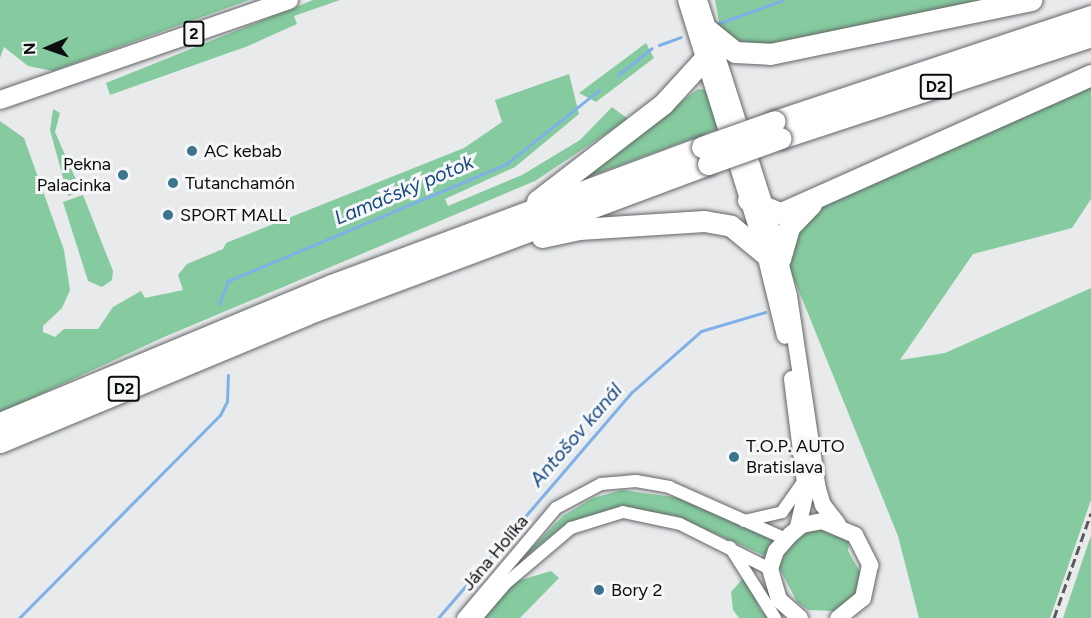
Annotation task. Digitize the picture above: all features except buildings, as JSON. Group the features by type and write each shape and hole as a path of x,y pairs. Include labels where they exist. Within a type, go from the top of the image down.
{"highway":[{"path":"701,27 735,52 770,54 1031,0"},
{"name":"D2","path":"0,423 271,309 516,215 778,130 1091,16"},
{"name":"D2","path":"778,130 1091,36"},
{"path":"516,215 663,104 705,58"},
{"path":"748,200 768,212 781,213 816,200 1091,75"},
{"name":"D2","path":"0,442 297,318 503,240 705,155"},
{"path":"503,240 531,240 579,229 704,221 731,226 772,256 789,227 816,200"}],"main road":[{"name":"2","path":"0,100 289,0"},
{"path":"686,0 701,27 768,212 772,256 786,341 804,481 805,512 770,569 779,600 800,618"},
{"path":"699,0 705,58 748,200 772,256 808,403 818,489 823,505 838,524 859,539 869,560 868,587 854,614 838,618"},
{"path":"792,533 822,521 838,524"}],"street":[{"name":"Jána Holíka","path":"463,618 556,508 601,484 636,481 669,487 744,521 792,533"},
{"path":"744,521 782,512 804,481"},
{"name":"Jána Holíka","path":"476,618 549,544 598,517 647,514 730,546 770,569"},
{"path":"730,546 775,618"}],"green space":[{"path":"0,0 249,0 53,71 28,66 4,47 0,58"},
{"path":"313,0 340,0 294,16 297,24 248,46 110,95 106,83"},
{"path":"715,0 1006,0 771,48 742,47 721,32"},
{"path":"646,43 654,58 596,102 579,93"},
{"path":"569,74 579,114 515,167 445,199 448,206 522,175 580,140 612,107 628,119 535,181 164,337 0,413 0,121 24,138 64,250 70,290 62,308 43,326 43,332 55,337 64,329 98,329 113,307 141,291 145,298 183,290 178,275 187,264 223,249 226,243 464,148 502,122 495,100"},
{"path":"1091,80 1091,199 1072,228 973,254 900,360 945,353 1091,288 1091,500 1050,618 919,618 898,536 788,264 792,237 818,206"},
{"path":"698,89 707,90 721,128 575,182"},
{"path":"53,109 60,113 55,132 81,191 68,196 50,130"},
{"path":"83,195 113,271 112,280 102,287 88,281 63,202"},
{"path":"622,490 680,498 773,540 765,556 676,516 623,507 566,524 516,564 563,516 593,498"},
{"path":"805,530 835,532 849,541 848,551 863,577 857,594 835,611 808,610 797,602 779,567 784,554"},
{"path":"1091,536 1091,618 1063,618 1088,544"},
{"path":"551,571 559,578 520,618 481,618 514,582"},
{"path":"745,576 760,609 768,618 739,618 733,610 731,592"}],"waterway":[{"name":"Lamačský potok","path":"717,24 783,0"},
{"name":"Lamačský potok","path":"659,45 681,37"},
{"name":"Lamačský potok","path":"618,75 652,48"},
{"name":"Lamačský potok","path":"219,304 228,281 506,164 599,90"},
{"name":"Antošov kanál","path":"438,618 632,392 701,331 765,312"},
{"name":"Lamačský potok","path":"19,618 220,415 227,401 228,375"}],"railway":[{"path":"1054,618 1091,513"}],"place":[{"name":"AC kebab","path":"192,151"},
{"name":"Pekna Palacinka","path":"123,175"},
{"name":"Tutanchamón","path":"173,183"},
{"name":"SPORT MALL","path":"168,215"},
{"name":"T.O.P. AUTO Bratislava","path":"734,457"},
{"name":"Bory 2","path":"599,590"}]}
